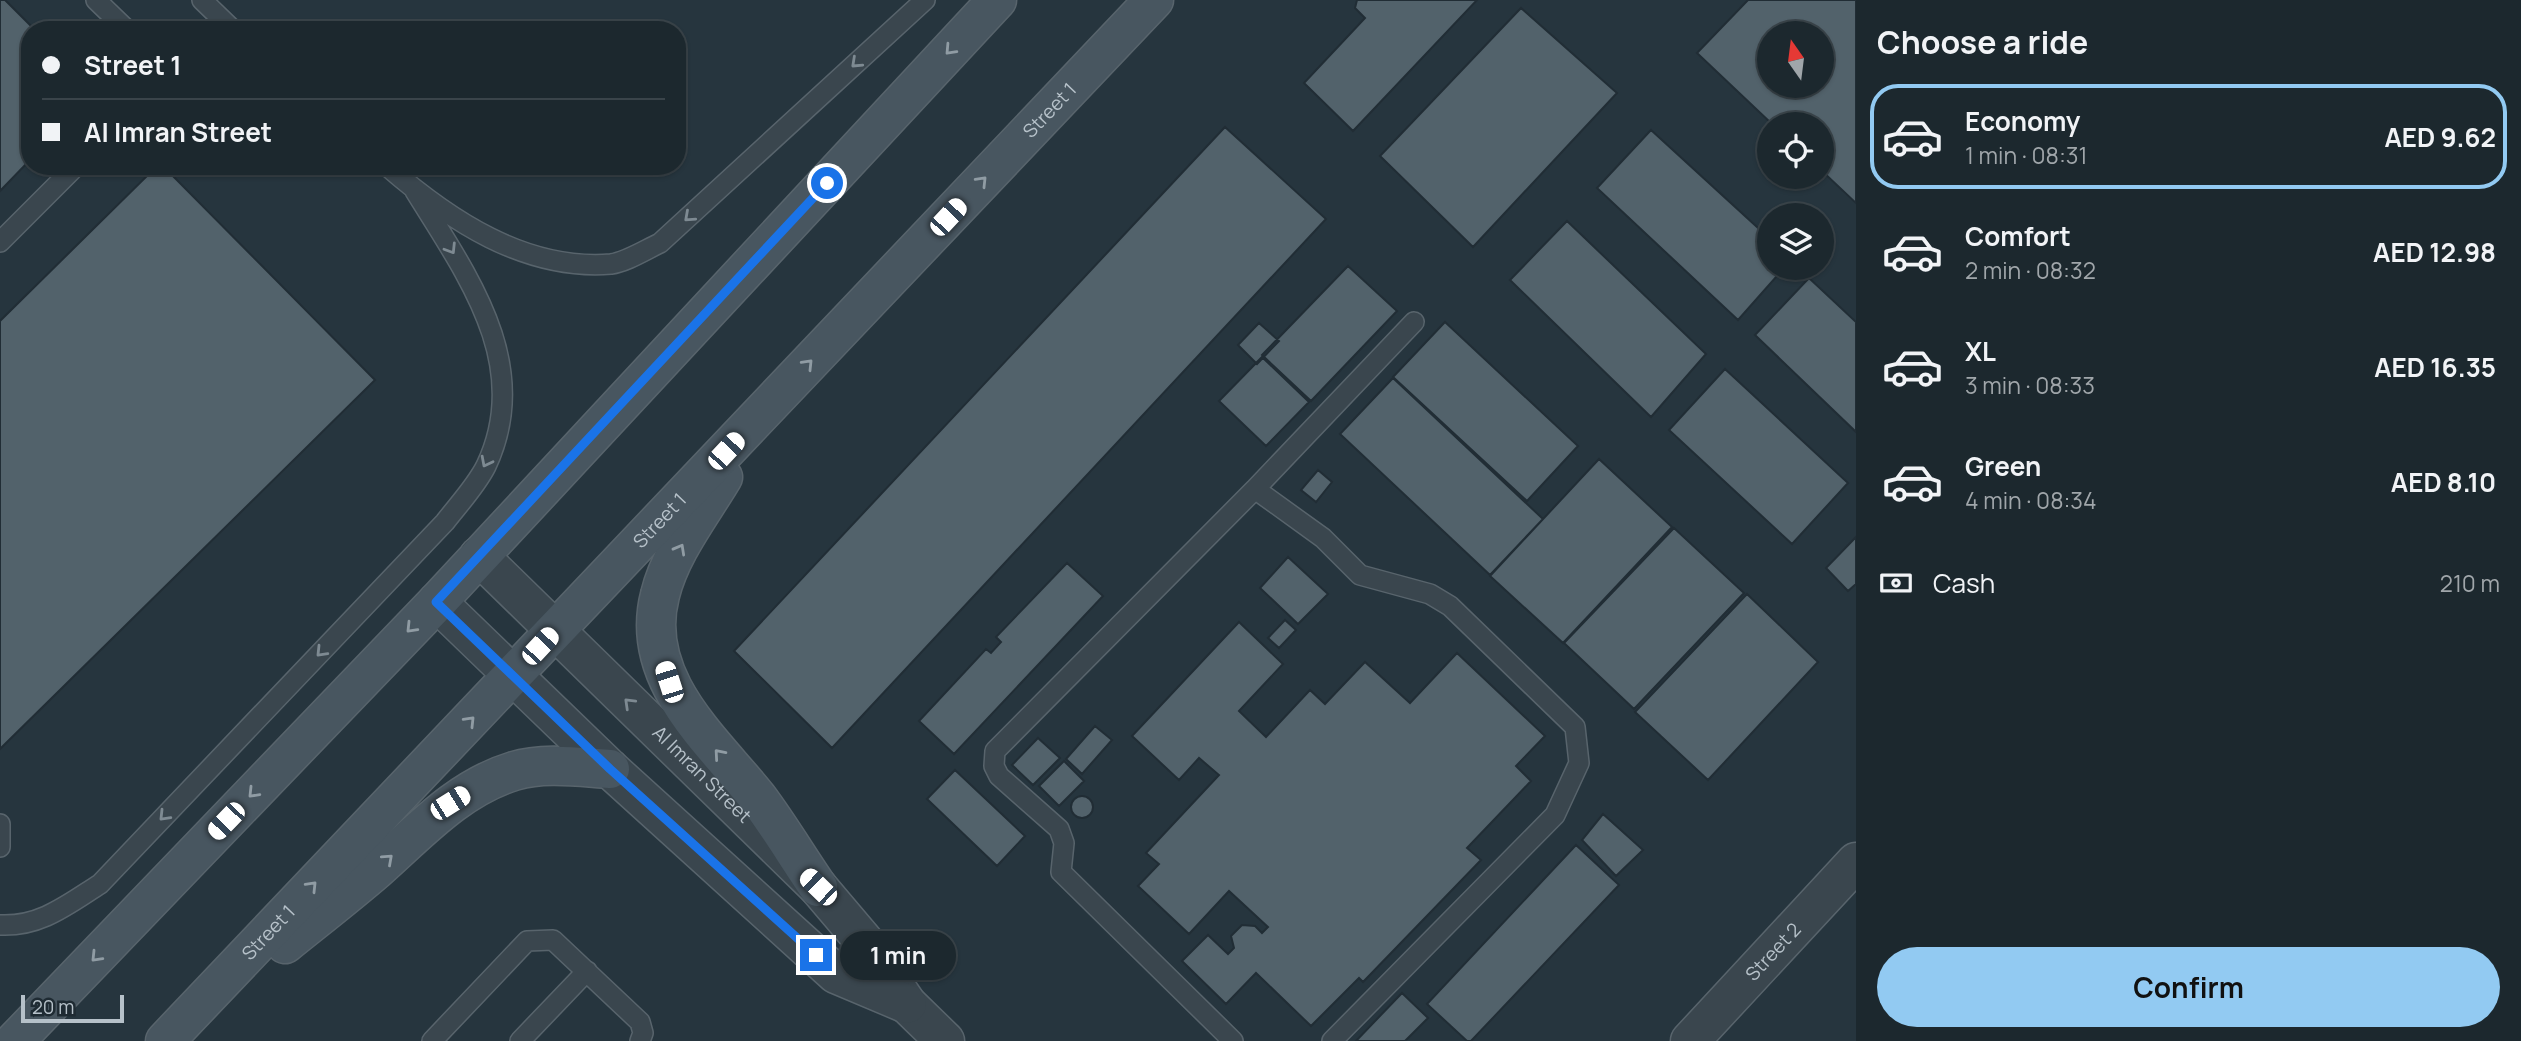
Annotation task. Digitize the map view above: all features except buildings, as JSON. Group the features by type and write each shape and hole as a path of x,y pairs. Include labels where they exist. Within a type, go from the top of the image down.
{"street":[{"path":"10,1036 436,602 997,0"},
{"name":"Street 1","path":"173,1032 1154,0"},
{"path":"761,414 677,554 660,595 656,641 669,682 698,731 758,799 818,887"},
{"name":"Al Imran Street","path":"479,556 818,887 868,946 907,1004 945,1041"},
{"name":"Al Imran Street","path":"436,602 610,769 836,974 907,1004"},
{"path":"173,1032 375,871 450,803 478,786 514,771 544,766 610,769"},
{"name":"Street 2","path":"1690,1041 1856,862"}],"lane":[{"path":"96,0 118,21"},
{"path":"202,0 224,21"},
{"path":"397,175 415,191 507,248 558,262 613,264 660,243 925,0"},
{"path":"0,243 67,175"},
{"path":"0,925 46,919 100,884 445,522 484,470 498,436 503,368 469,279 415,191"},
{"path":"1233,1041 1061,872 1064,843 1059,829 999,775 994,766 995,751 1255,489 1414,322"},
{"path":"1255,489 1324,538 1360,575 1430,594 1450,606 1575,727 1579,743 1579,763 1570,789 1555,815 1332,1041"},
{"path":"0,824 0,847"},
{"path":"432,1041 527,941 553,940 640,1022 643,1033 640,1041"},
{"path":"520,1041 587,971"}],"route":[{"path":"816,955 610,769 436,602 827,183"}]}
